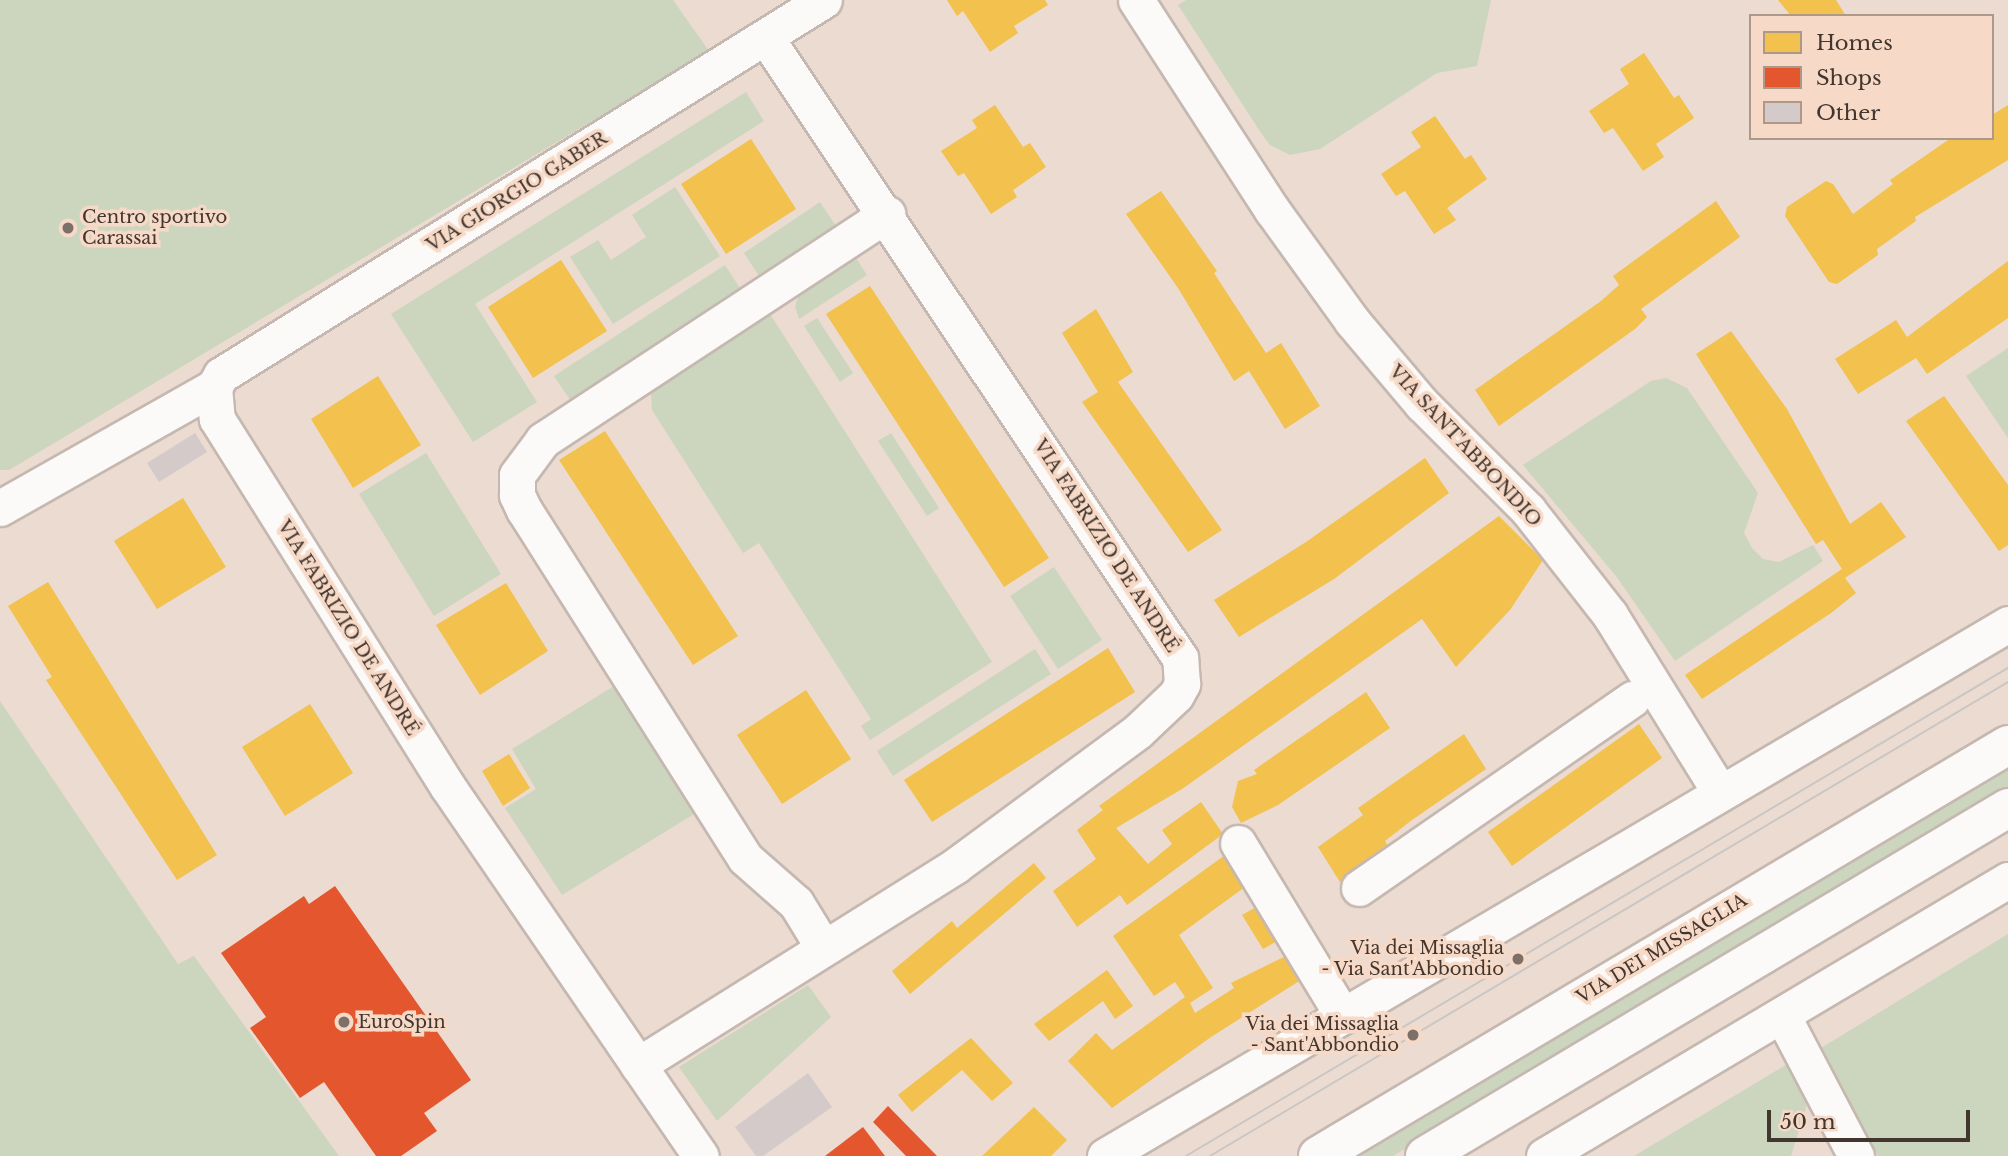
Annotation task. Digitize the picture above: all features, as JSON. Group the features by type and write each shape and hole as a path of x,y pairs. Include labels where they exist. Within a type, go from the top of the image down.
{"main road":[{"name":"VIA DEI MISSAGLIA","path":"1318,1156 2008,745"},
{"path":"1424,1156 2008,808"}],"street":[{"name":"VIA GIORGIO GABER","path":"214,387 221,374 824,0"},
{"name":"VIA SANT'ABBONDIO","path":"1136,0 1272,210 1353,321 1422,404 1528,510 1611,614 1719,791"},
{"name":"VIA FABRIZIO DE ANDRÉ","path":"638,1065 955,866 1096,763 1177,695 1183,672 1180,658 887,214 766,37"},
{"path":"823,947 796,903 745,858 524,510 517,495 517,475 543,440 887,214"},
{"name":"VIA FABRIZIO DE ANDRÉ","path":"214,387 217,419 448,788 701,1156"},
{"path":"0,508 214,387"},
{"path":"1105,1156 1719,791 2008,624"},
{"path":"1359,888 1632,699"},
{"path":"1238,844 1342,1015"},
{"path":"1544,1156 2008,880"},
{"path":"1782,1015 1856,1156"}],"green space":[{"path":"0,0 673,0 709,51 9,470 0,470"},
{"path":"1186,0 1491,0 1477,66 1437,73 1320,149 1290,155 1270,145 1261,133 1178,5"},
{"path":"746,92 764,121 475,304 537,402 473,442 391,314"},
{"path":"675,187 720,256 613,324 570,257 598,240 611,260 646,237 632,215"},
{"path":"820,202 843,237 767,288 744,253"},
{"path":"854,255 867,275 799,319 795,306 799,295"},
{"path":"725,265 747,299 577,410 554,376"},
{"path":"770,314 992,662 870,740 861,726 871,719 759,543 743,553 652,410 651,390"},
{"path":"817,318 853,373 840,382 804,326"},
{"path":"2008,348 2008,438 1966,376"},
{"path":"1666,378 1687,388 1758,493 1744,533 1752,548 1763,559 1779,562 1813,545 1823,561 1675,661 1616,576 1523,465 1651,381"},
{"path":"891,433 939,508 927,516 878,441"},
{"path":"426,453 501,574 434,616 359,494"},
{"path":"1054,567 1102,640 1058,669 1010,596"},
{"path":"1035,649 1051,674 893,776 877,751"},
{"path":"619,683 699,811 562,895 505,808 536,789 512,749"},
{"path":"0,701 178,964 194,956 339,1156 0,1156"},
{"path":"2008,770 2008,791 1393,1156 1358,1156"},
{"path":"2008,934 2008,1156 1878,1156 1821,1048"},
{"path":"808,985 831,1017 717,1121 679,1067"},
{"path":"1789,1063 1809,1098 1791,1156 1634,1156"}],"building: Homes":[{"path":"947,0 1045,0 1048,5 1014,26 1018,33 990,52 963,11 957,16"},
{"path":"1778,0 1836,0 1845,14 1789,14"},
{"path":"1644,53 1674,98 1679,95 1694,118 1656,144 1664,157 1643,171 1613,128 1604,133 1589,111 1629,84 1620,69"},
{"path":"995,105 1023,147 1030,143 1046,167 1013,190 1017,197 991,214 964,173 958,176 941,151 977,128 972,120"},
{"path":"2008,105 2008,160 1915,217 1916,221 1877,249 1878,255 1837,284 1829,282 1785,216 1787,207 1826,181 1833,184 1853,214 1893,184 1890,180 1948,140 1994,140 1994,114"},
{"path":"1435,116 1465,159 1471,155 1487,179 1447,208 1456,220 1434,234 1405,191 1396,196 1381,174 1421,147 1411,132"},
{"path":"751,139 796,209 726,254 681,184"},
{"path":"1161,191 1217,271 1214,273 1266,353 1281,343 1320,406 1285,429 1249,371 1234,381 1178,288 1126,214"},
{"path":"1716,201 1740,237 1641,309 1647,317 1635,329 1499,426 1475,390 1601,301 1619,285 1613,276"},
{"path":"561,260 607,331 533,378 488,307"},
{"path":"2008,261 2008,318 1927,374 1916,358 1858,394 1835,359 1896,320 1907,337"},
{"path":"870,286 1049,558 1004,587 826,314"},
{"path":"1096,309 1133,372 1118,382 1222,530 1188,552 1082,402 1098,392 1062,333"},
{"path":"1731,331 1787,409 1850,524 1881,502 1906,537 1845,578 1856,593 1831,613 1702,699 1685,675 1842,569 1823,540 1816,544 1696,354"},
{"path":"378,376 421,445 353,488 311,419"},
{"path":"1944,396 2008,485 2008,545 1999,551 1906,421"},
{"path":"605,431 738,636 693,665 559,460"},
{"path":"1425,458 1449,493 1334,579 1239,637 1214,600 1306,542"},
{"path":"183,498 226,567 157,609 114,541"},
{"path":"1499,516 1543,560 1510,610 1456,667 1422,619 1182,789 1116,828 1148,864 1172,844 1162,830 1201,802 1223,834 1127,905 1120,895 1077,927 1053,891 1096,859 1077,830 1103,810 1099,806"},
{"path":"48,582 217,855 177,880 46,680 52,677 8,606"},
{"path":"506,583 548,651 480,695 436,625"},
{"path":"1108,648 1135,692 932,822 904,780"},
{"path":"806,690 851,759 782,804 737,735"},
{"path":"1366,692 1390,728 1278,805 1241,823 1232,807 1238,781 1257,774 1254,770"},
{"path":"310,704 353,773 285,816 242,747"},
{"path":"1639,724 1662,758 1512,866 1488,832"},
{"path":"1464,734 1486,769 1412,820 1385,841 1389,848 1340,882 1318,847 1363,815 1358,808"},
{"path":"509,754 530,788 503,806 482,771"},
{"path":"1232,850 1249,884 1179,935 1213,988 1190,1003 1195,1013 1234,988 1231,983 1290,954 1304,978 1211,1037 1112,1108 1068,1061 1096,1033 1112,1050 1185,997 1175,982 1154,996 1113,936"},
{"path":"1034,863 1046,878 910,994 892,971 952,921 957,928"},
{"path":"1260,905 1281,939 1263,949 1242,915"},
{"path":"1107,970 1133,1006 1115,1019 1103,1001 1049,1041 1034,1024"},
{"path":"971,1038 1013,1083 992,1101 962,1070 912,1112 898,1095"},
{"path":"1034,1107 1067,1140 1051,1156 982,1156"}],"building: Shops":[{"name":"EuroSpin","path":"335,886 471,1080 424,1113 437,1131 401,1156 376,1156 324,1082 300,1098 250,1028 266,1017 221,953 304,896 309,904"},
{"path":"888,1106 937,1156 906,1156 873,1122"},
{"path":"863,1127 885,1156 825,1156"}],"building: Other":[{"path":"195,433 207,452 159,482 147,463"},
{"path":"808,1073 832,1107 763,1156 756,1156 735,1127"}],"tram line":[{"path":"1186,1156 2008,668"},
{"path":"1210,1156 2008,682"}],"place":[{"name":"Centro sportivo Carassai","path":"68,228"},
{"name":"Via dei Missaglia - Via Sant'Abbondio","path":"1518,959"},
{"name":"EuroSpin","path":"344,1022"},
{"name":"Via dei Missaglia - Sant'Abbondio","path":"1413,1035"}]}
